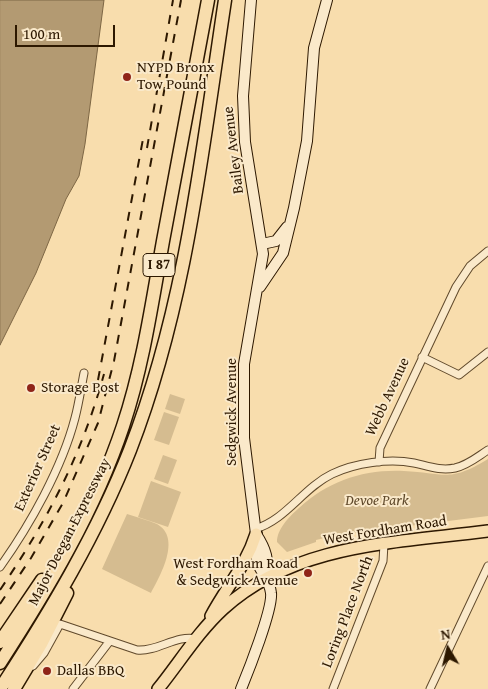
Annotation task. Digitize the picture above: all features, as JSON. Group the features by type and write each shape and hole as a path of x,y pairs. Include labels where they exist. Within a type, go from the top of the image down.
{"highway":[{"name":"Major Deegan Expressway","path":"0,663 82,522 115,449 142,356 208,0"},
{"name":"Major Deegan Expressway","path":"0,689 53,602 100,517 138,427 167,333 188,238 225,0"},
{"path":"18,685 70,588 100,517"},
{"path":"0,642 82,522"}],"main road":[{"name":"Bailey Avenue","path":"251,0 243,96 245,142 262,244 263,263"},
{"name":"Sedgwick Avenue","path":"258,290 285,247 307,141 314,48 328,0"},
{"path":"262,244 276,241 288,226"},
{"path":"263,263 285,247"},
{"name":"Sedgwick Avenue","path":"241,689 270,601 267,578 269,562 264,546 256,531 244,438 244,364 263,263"},
{"path":"199,637 224,591 246,561 256,531"},
{"name":"West Fordham Road","path":"158,689 199,637 225,608 267,578 331,552 488,531"}],"street":[{"name":"Webb Avenue","path":"379,462 380,448 459,281 470,266 488,250"},
{"path":"422,358 459,375 488,352"},
{"name":"Exterior Street","path":"0,567 26,527 56,468 75,420 84,372"},
{"path":"256,531 272,523 306,492 332,474 379,462 402,461 444,469 465,465 488,450"},
{"name":"Loring Place North","path":"333,689 383,561 384,544"},
{"path":"430,689 488,566"},
{"path":"18,685 42,656 60,624 109,642 142,650 181,638 199,637"},
{"path":"73,689 109,642"}],"green space":[{"path":"170,394 185,399 180,414 165,409"},
{"path":"164,412 179,417 169,445 154,440"},
{"path":"163,455 177,460 168,484 154,479"},
{"name":"Devoe Park","path":"488,459 488,516 337,535 316,540 316,542 287,552 277,542 279,532 288,519 310,499 334,484 375,472 404,471 455,474"},
{"path":"151,481 181,492 168,527 138,517"},
{"path":"127,514 157,524 164,530 168,538 167,557 151,593 102,569"}],"shaded area":[{"path":"0,0 104,0 79,176 66,199 36,273 0,345"}],"railway":[{"path":"147,148 173,0"},
{"path":"0,604 31,558 63,503 98,423 114,361 181,0"},
{"path":"98,380 143,139"},
{"path":"0,590 48,512 74,460 104,374"}],"place":[{"name":"NYPD Bronx Tow Pound","path":"127,77"},
{"name":"Storage Post","path":"31,388"},
{"name":"West Fordham Road & Sedgwick Avenue","path":"308,573"},
{"name":"Dallas BBQ","path":"47,671"}]}
